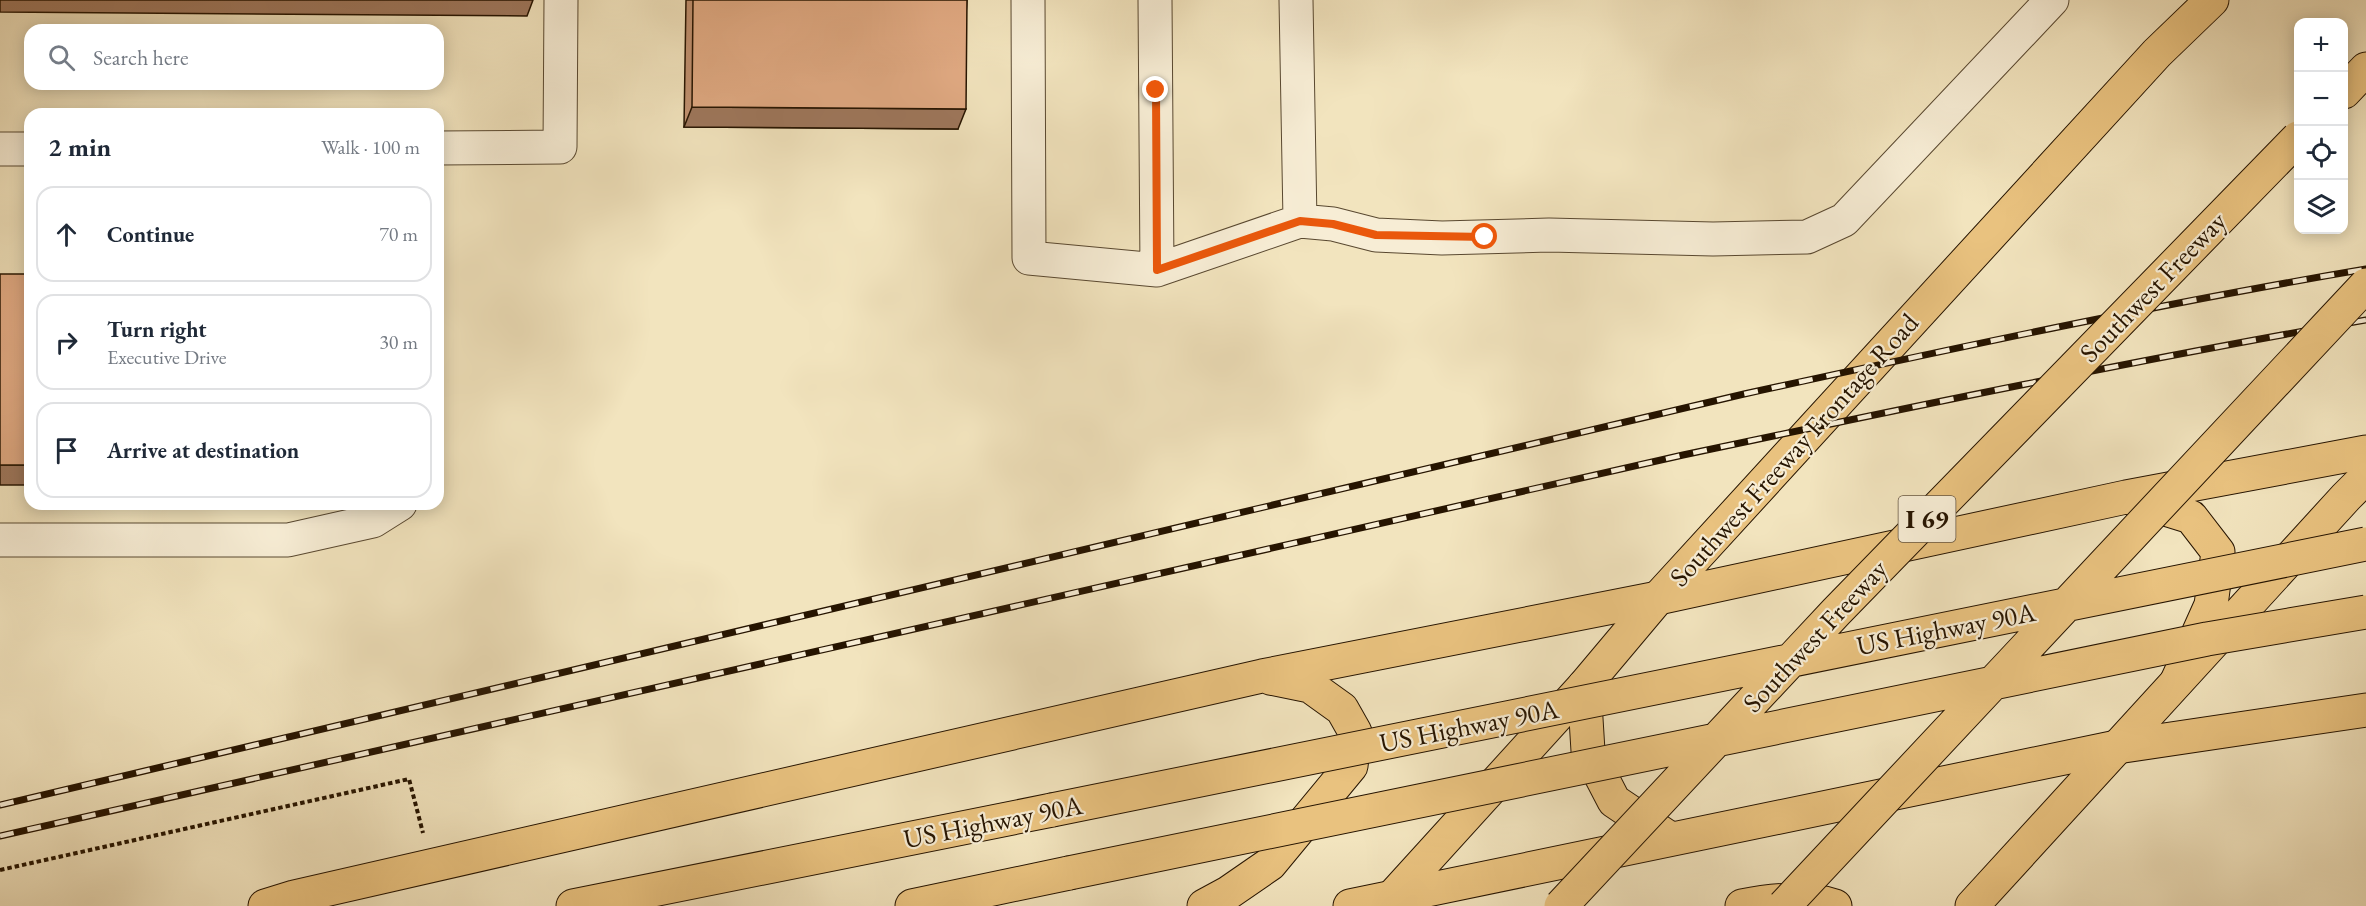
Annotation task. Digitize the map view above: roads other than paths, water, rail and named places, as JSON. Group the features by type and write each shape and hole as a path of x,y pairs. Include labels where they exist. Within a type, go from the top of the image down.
{"main road":[{"name":"Southwest Freeway Frontage Road","path":"1388,902 1584,686 1658,598 2157,53 2212,0"},
{"path":"2348,87 2366,69"},
{"name":"Southwest Freeway","path":"1562,906 1836,612 2294,142"},
{"path":"1784,906 2366,285"},
{"path":"265,906 294,897 1262,676 1658,598 2126,497 2366,452"},
{"path":"1972,906 2366,477"},
{"path":"2126,497 2191,517 2218,552 2211,605 2177,681"},
{"name":"US Highway 90A","path":"573,906 2366,544"},
{"path":"912,906 2207,639 2366,612"},
{"path":"1204,906 1228,893 1270,864 1352,766 1355,732 1342,709 1310,686 1262,676"},
{"path":"1584,686 1588,751 1614,801 1671,840"},
{"path":"1350,906 1388,902 2116,747 2366,710"},
{"path":"1743,906 1818,900 1835,906"}],"street":[{"path":"444,148 560,147 561,0"},
{"path":"1028,0 1029,258 1157,270 1300,221 1333,224 1376,235 1442,238 1549,235 1713,239 1807,237 1844,220 2052,0"},
{"path":"1155,0 1157,270"},
{"path":"1296,0 1300,221"},
{"path":"0,149 24,149"},
{"path":"0,540 288,540 373,521 390,510"}],"railway":[{"path":"0,805 1744,394 2132,312 2366,269"},
{"path":"0,836 1683,455 2024,384 2366,320"}]}
